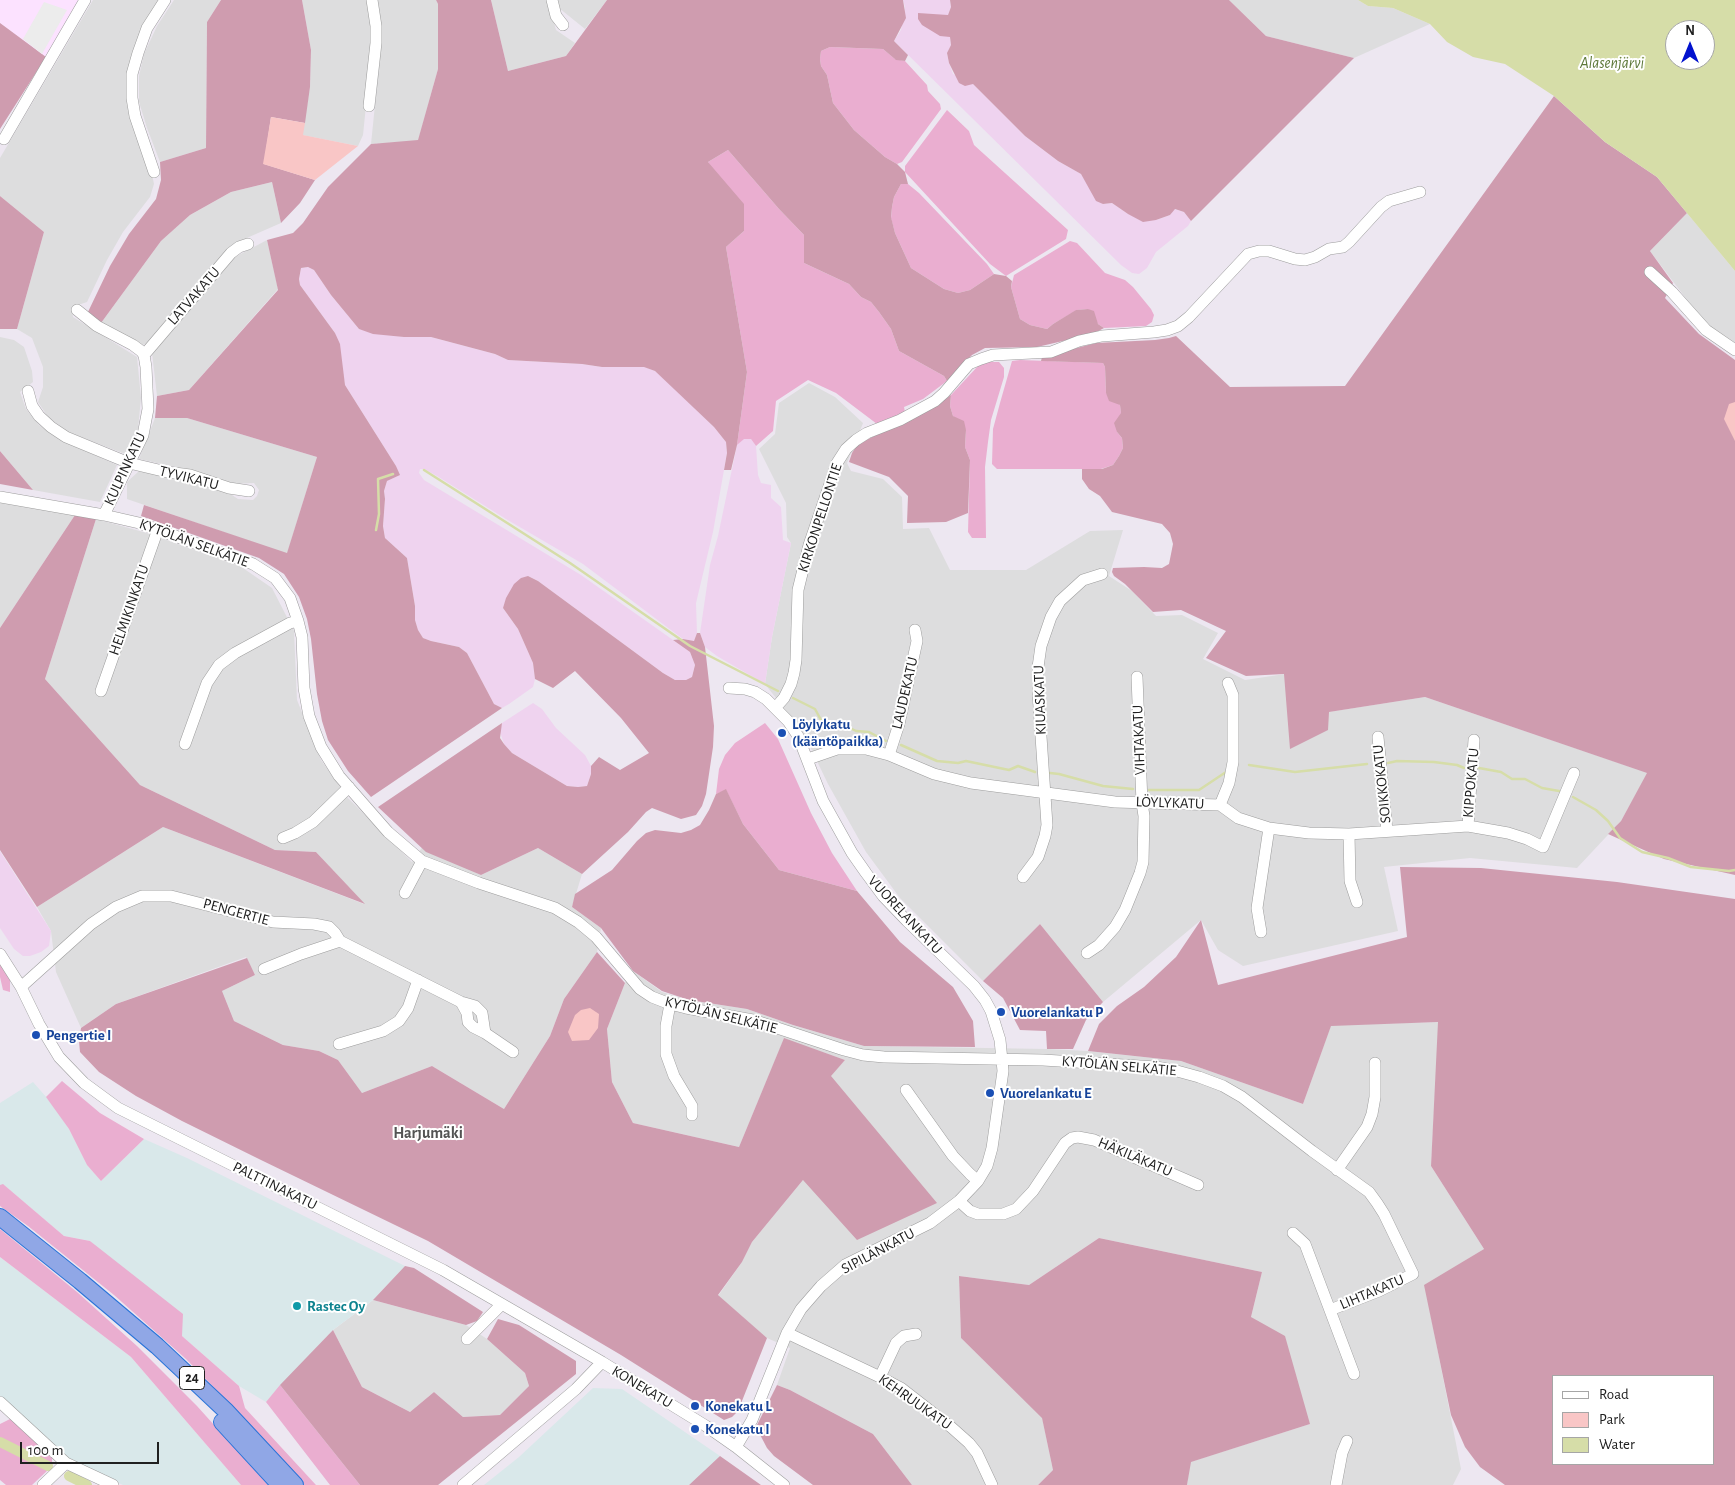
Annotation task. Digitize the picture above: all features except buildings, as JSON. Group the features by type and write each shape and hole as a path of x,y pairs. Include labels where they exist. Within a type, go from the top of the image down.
{"highway":[{"name":"24","path":"0,1217 123,1316 226,1410 295,1485"},
{"name":"24","path":"80,1281 194,1392 280,1485"}],"street":[{"path":"4,139 85,0"},
{"path":"154,172 135,116 132,98 132,74 147,28 165,0"},
{"path":"369,106 376,44 376,26 372,0"},
{"path":"552,0 556,16 563,25"},
{"name":"KIRKONPELLONTIE","path":"776,708 784,698 794,673 798,590 809,545 837,463 846,449 856,440 867,433 900,420 935,401 969,364 981,359 993,355 1051,352 1079,341 1160,331 1178,326 1189,317 1248,254 1259,250 1269,251 1305,260 1329,250 1343,247 1350,242 1380,207 1389,201 1420,192"},
{"name":"LATVAKATU","path":"144,355 231,253 238,247 248,244"},
{"path":"1650,272 1672,292 1706,330 1735,350"},
{"path":"76,310 97,326 133,345 144,355"},
{"name":"KULPINKATU","path":"104,515 143,435 148,409 144,355"},
{"name":"TYVIKATU","path":"28,391 32,406 39,416 66,437 129,463 190,475 229,488 249,491"},
{"name":"KYTÖLÄN SELKÄTIE","path":"0,497 140,522 253,564 275,578 290,598 298,621 302,638 304,688 310,716 321,747 339,776 388,832 422,861 479,883 555,908 578,922 596,937 640,989 652,997 670,1004 753,1020 863,1055 884,1057 1002,1058 1149,1066 1199,1077 1223,1086 1242,1097 1337,1170 1369,1192 1377,1203 1413,1274"},
{"name":"HELMIKINKATU","path":"101,691 158,529"},
{"name":"KIUASKATU","path":"1023,878 1038,857 1047,825 1038,667 1041,646 1051,617 1060,601 1083,580 1102,574"},
{"path":"185,744 207,683 220,665 235,653 290,623 298,621"},
{"name":"LAUDEKATU","path":"889,754 899,724 917,641 915,630"},
{"name":"VIHTAKATU","path":"1087,953 1099,944 1115,927 1125,910 1140,873 1144,850 1144,816 1137,677"},
{"path":"1220,805 1229,783 1233,762 1233,695 1228,683"},
{"name":"VUORELANKATU","path":"730,688 755,692 776,708 788,721 798,736 823,801 852,853 883,896 974,986 991,1011 996,1025 1002,1058"},
{"name":"SOIKKOKATU","path":"1378,737 1387,831"},
{"name":"KIPPOKATU","path":"1468,826 1474,740"},
{"name":"LÖYLYKATU","path":"808,760 828,751 851,748 866,749 889,754 916,767 951,779 1044,794 1142,803 1220,805 1238,818 1269,828 1309,833 1349,834 1468,826 1508,833 1543,847 1574,773"},
{"path":"283,838 313,822 348,787"},
{"path":"1261,932 1257,908 1269,828"},
{"path":"1349,834 1350,881 1357,902"},
{"path":"405,893 422,861"},
{"name":"PENGERTIE","path":"21,987 91,924 116,907 142,896 171,896 273,922 314,924 329,927 340,941 461,1002 467,1013 468,1022 473,1027 513,1052"},
{"path":"264,969 340,941"},
{"name":"PALTTINAKATU","path":"0,954 21,987 39,1024 59,1056 84,1083 118,1108 427,1262 602,1362"},
{"path":"339,1044 383,1031 399,1021 408,1008 418,980"},
{"path":"670,1004 666,1026 666,1054 674,1076 692,1106 692,1115"},
{"name":"SIPILÄNKATU","path":"736,1446 752,1420 787,1334 801,1309 822,1286 845,1266 930,1222 959,1201 978,1180 987,1166 992,1148 1000,1095 1002,1058"},
{"path":"1337,1170 1367,1127 1372,1114 1375,1097 1376,1063"},
{"path":"906,1090 953,1156 978,1180"},
{"name":"HÄKILÄKATU","path":"959,1201 970,1211 978,1214 1002,1214 1016,1209 1034,1191 1065,1143 1078,1136 1094,1140 1198,1185"},
{"name":"LIHTAKATU","path":"1293,1233 1305,1244 1354,1374"},
{"name":"LIHTAKATU","path":"1330,1310 1379,1291 1413,1274"},
{"path":"467,1340 502,1304"},
{"name":"KEHRUUKATU","path":"787,1334 880,1377 908,1394 969,1443 977,1453 992,1485"},
{"path":"880,1377 896,1343 904,1336 916,1334"},
{"name":"KONEKATU","path":"462,1485 576,1389 602,1362 736,1446 784,1485"},
{"path":"0,1402 66,1463 113,1485"},
{"path":"1336,1485 1342,1453 1347,1441"},
{"path":"43,1485 66,1463"}],"shaded area":[{"path":"0,0 79,0 46,57 0,23"},
{"path":"93,0 159,0 129,66 154,184 150,197 123,232 107,260 87,302 72,307 73,317 137,357 141,398 138,429 125,454 68,432 48,417 38,402 43,387 43,367 32,338 17,329 44,232 0,196 0,158"},
{"path":"174,0 221,0 207,22 206,148 160,162 139,102 139,76 144,54 157,26"},
{"path":"221,0 302,0 311,50 310,87 305,123 271,117 264,164 315,180 300,203 281,223 272,182 231,192 190,215 161,241 101,323 87,314 110,266 129,234 156,199 161,180 160,162 206,148 207,22"},
{"path":"302,0 368,0 373,37 363,135 358,146 302,135 310,87 311,50"},
{"path":"376,0 436,0 438,4 438,69 418,141 371,144 381,46"},
{"path":"436,0 491,0 508,71 566,56 607,0 903,0 906,18 894,41 908,55 905,61 896,60 883,49 830,47 821,51 820,59 821,66 827,75 833,103 854,130 905,172 908,184 901,184 894,197 891,217 895,233 911,268 944,289 958,293 970,290 994,274 1006,276 1012,281 1011,287 1020,319 1030,325 1047,329 1076,310 1088,309 1094,311 1098,324 1104,328 1093,334 1037,347 985,348 972,355 947,381 944,376 899,351 891,329 871,302 861,297 849,284 804,263 804,235 728,150 708,162 744,204 744,231 726,247 747,372 737,445 731,470 724,470 727,453 726,442 714,427 655,371 644,367 602,367 582,364 508,360 495,354 431,337 373,334 359,329 331,295 314,270 308,267 301,268 300,285 335,333 340,344 345,385 400,475 387,481 384,491 383,526 385,538 407,558 418,630 423,638 459,647 467,653 494,704 502,708 371,797 348,771 328,740 317,694 307,619 299,597 284,574 259,558 141,516 144,505 287,553 317,457 187,418 155,418 157,396 189,390 278,290 267,240 293,233 303,223 328,187 371,144 418,140 438,69 438,4"},
{"path":"491,0 548,0 556,30 575,43 566,56 508,71"},
{"path":"557,0 607,0 585,29 559,8"},
{"path":"903,0 950,0 951,7 948,15 934,15 950,36 951,45 947,54 953,74 973,84 1025,136 1058,161 1081,174 1103,204 1112,203 1128,214 1156,220 1170,215 1174,209 1184,212 1191,221 1188,226 1156,252 1147,268 1139,274 1132,273 1121,265 894,41 901,30 905,7"},
{"path":"950,0 1229,0 1266,36 1354,58 1191,221 1184,212 1175,209 1170,215 1143,222 1112,203 1103,204 1096,201 1081,174 1058,161 1025,136 973,84 965,86 959,83 949,63 947,53 951,45 950,37 940,36 922,25 918,19 918,13 948,15 951,7"},
{"path":"1229,0 1358,0 1368,6 1393,8 1430,24 1354,58 1266,36"},
{"path":"44,2 67,10 42,54 23,39"},
{"path":"0,23 46,57 0,129"},
{"path":"830,47 883,49 895,59 905,61 927,85 928,91 940,104 941,109 902,162 897,164 885,157 854,130 833,103 827,75 821,66 820,59 821,51"},
{"path":"1554,96 1605,142 1657,177 1687,213 1650,251 1673,283 1665,298 1699,334 1735,360 1735,875 1664,859 1608,834 1621,821 1647,773 1425,697 1329,712 1328,730 1290,749 1284,674 1246,676 1206,658 1226,631 1181,610 1153,612 1125,584 1114,576 1113,568 1162,568 1169,564 1173,544 1170,533 1162,524 1112,512 1100,496 1089,489 1082,479 1082,469 1102,469 1113,465 1123,448 1122,438 1117,432 1114,423 1121,413 1120,405 1109,401 1106,393 1105,367 1103,363 1041,361 1042,357 1096,343 1155,340 1176,336 1230,387 1345,386"},
{"path":"947,110 969,131 974,145 1068,230 1066,239 1006,276 990,264 905,172 905,166"},
{"path":"728,150 804,235 804,263 849,284 861,297 871,302 891,329 899,351 944,376 947,381 923,399 904,407 905,412 877,424 836,393 808,380 776,401 773,431 756,446 751,439 744,439 737,445 747,372 726,247 744,231 708,162"},
{"path":"272,182 281,223 249,237 228,250 151,342 140,346 101,323 161,241 190,215 231,192"},
{"path":"901,184 908,184 919,193 987,264 994,274 970,290 958,293 944,289 911,268 895,233 891,218 894,197"},
{"path":"0,196 44,232 17,329 0,329"},
{"path":"1687,213 1735,271 1735,343 1706,325 1650,251"},
{"path":"267,240 278,289 189,390 157,396 152,353 235,257"},
{"path":"1070,241 1077,243 1105,273 1125,280 1133,287 1151,309 1154,315 1152,322 1146,326 1104,328 1098,324 1088,309 1077,310 1047,329 1030,325 1020,319 1011,287 1014,275"},
{"path":"308,267 314,270 331,295 359,329 404,337 431,337 495,354 508,360 582,364 602,367 645,367 655,371 662,377 714,427 726,442 727,453 713,532 696,603 697,633 694,641 683,639 583,564 437,476 424,469 420,469 419,473 424,480 581,575 690,652 695,665 692,677 686,680 675,680 663,673 538,581 528,576 503,608 518,629 533,663 535,679 533,687 509,704 502,708 494,704 467,653 459,647 423,638 415,620 415,606 407,558 385,538 383,526 384,491 387,481 399,475 396,466 345,385 335,333 300,285 301,268"},
{"path":"0,337 14,340 24,347 32,371 33,382 20,392 26,409 39,425 61,440 117,465 100,502 33,490 0,451"},
{"path":"1012,361 1103,363 1105,367 1106,393 1120,405 1121,413 1117,432 1122,438 1123,448 1113,465 1101,469 997,469 992,464 993,429"},
{"path":"988,362 999,362 1004,368 1004,377 991,420 985,467 986,538 972,538 968,532 970,460 965,447 966,430 953,416 950,406 951,395 978,366"},
{"path":"809,383 835,397 863,423 847,463 851,471 883,479 902,497 903,529 929,528 950,570 1026,570 1090,531 1123,530 1109,576 1132,591 1156,616 1182,615 1218,633 1203,659 1245,680 1285,674 1328,712 1425,697 1648,773 1621,821 1577,868 1470,858 1384,867 1398,931 1243,966 1218,950 1201,920 1103,1002 1040,924 983,981 900,898 866,852 828,784 804,734 765,684 772,637 791,543 787,537 786,503 759,449 775,434 779,403"},
{"path":"951,395 950,406 953,416 964,421 966,430 965,447 970,460 968,513 946,522 907,523 908,496 889,477 849,462 852,453 858,444 931,408"},
{"path":"155,418 187,418 317,457 287,554 127,499 127,482 139,471 188,479 229,493 238,499 253,500 257,496 259,490 254,483 233,484 193,471 139,459"},
{"path":"743,439 751,439 756,446 758,475 761,483 771,485 771,498 781,507 783,540 791,543 772,637 765,684 705,647 700,633 710,565 737,445"},
{"path":"0,451 33,490 0,484"},
{"path":"0,502 75,515 0,628"},
{"path":"75,515 96,519 45,679 140,785 275,850 316,852 365,904 163,827 37,907 0,850 0,628"},
{"path":"96,519 147,533 240,566 272,588 294,631 297,700 321,760 348,798 412,862 423,846 481,875 538,848 582,874 572,907 601,928 597,952 564,999 550,1036 504,1109 432,1066 362,1093 338,1060 319,1051 283,1045 234,1021 222,991 255,975 246,957 116,1004 81,1028 56,972 51,931 37,907 163,827 364,904 316,852 275,850 140,785 45,679"},
{"path":"528,576 538,581 675,680 686,680 692,677 695,665 690,652 673,640 694,641 697,633 700,633 705,647 714,726 706,794 702,806 696,815 681,819 652,808 582,874 538,848 481,875 426,852 378,807 502,723 500,738 512,753 567,786 587,786 591,774 591,766 599,757 620,770 649,753 621,718 575,671 553,688 535,679 533,663 518,629 503,608 514,584 521,578"},
{"path":"533,703 542,709 556,728 585,755 591,766 591,774 587,786 567,786 512,753 504,744 500,732 502,723"},
{"path":"765,723 778,739 811,813 832,853 857,891 779,870 743,824 726,790 716,794 719,769 725,755 735,743"},
{"path":"726,789 743,824 779,870 857,891 900,942 953,987 973,1021 975,1047 864,1046 747,1009 689,1000 662,991 633,971 601,928 572,907 575,894 612,870 646,833 655,830 681,833 691,830 700,825 716,794"},
{"path":"0,851 51,931 49,946 41,952 30,956 23,956 14,949 0,928"},
{"path":"1400,867 1481,868 1617,882 1735,899 1735,1485 1505,1485 1480,1467 1465,1447 1451,1415 1424,1285 1484,1249 1431,1166 1438,1022 1331,1026 1303,1104 1181,1061 1088,1051 1099,1024 1117,1006 1144,987 1176,957 1201,920 1218,985 1407,937"},
{"path":"1040,924 1103,1002 1086,1020 1073,1049 1047,1049 1046,1031 1020,1030 1003,998 983,981"},
{"path":"597,952 625,983 607,1029 612,1082 633,1123 739,1147 784,1038 845,1060 831,1076 937,1203 857,1240 803,1180 752,1242 742,1262 718,1295 767,1338 738,1411 732,1417 724,1420 621,1355 428,1241 182,1121 136,1096 99,1072 80,1052 81,1028 116,1004 247,958 255,975 222,991 234,1021 283,1045 319,1051 338,1060 362,1093 432,1066 504,1109 550,1036 564,999"},
{"path":"0,964 10,980 10,992 3,990"},
{"path":"633,971 662,992 689,1000 747,1009 864,1046 1047,1049 1088,1051 1181,1061 1303,1104 1331,1025 1439,1022 1431,1166 1484,1249 1425,1286 1461,1469 1453,1485 1187,1485 1190,1462 1310,1424 1251,1317 1262,1272 1099,1238 1029,1285 959,1276 961,1338 1042,1417 1053,1470 1038,1485 912,1485 873,1434 777,1385 790,1348 767,1338 718,1296 742,1262 752,1242 803,1180 830,1075 845,1060 784,1039 739,1147 633,1123 612,1082 607,1029 625,983"},
{"path":"62,1081 100,1113 144,1139 101,1181 87,1165 69,1129 46,1097"},
{"path":"33,1082 54,1106 69,1129 87,1165 101,1181 144,1139 187,1158 405,1266 373,1300 333,1330 266,1402 239,1386 182,1336 90,1241 64,1236 4,1185 0,1185 0,1103"},
{"path":"3,1184 64,1236 90,1241 183,1314 182,1336 239,1386 245,1408 316,1485 304,1485 243,1417 186,1359 114,1295 0,1206 0,1185"},
{"path":"0,1229 77,1292 137,1346 197,1406 268,1485 241,1485 131,1357 0,1257"},
{"path":"1099,1238 1262,1272 1251,1317 1285,1336 1310,1424 1191,1462 1187,1485 1038,1485 1053,1470 1042,1418 961,1338 959,1276 1029,1285"},
{"path":"0,1257 131,1357 241,1485 123,1485 69,1459 0,1396"},
{"path":"405,1266 414,1268 483,1312 477,1321 466,1325 373,1300"},
{"path":"373,1300 466,1325 487,1339 525,1373 529,1386 500,1415 463,1417 434,1392 410,1412 362,1387 333,1330"},
{"path":"498,1319 519,1325 576,1361 576,1374 438,1485 360,1485 280,1385 333,1330 362,1387 410,1412 434,1392 463,1417 500,1415 529,1386 525,1373 487,1339"},
{"path":"280,1385 360,1485 330,1485 266,1402"},
{"path":"777,1385 873,1434 912,1485 813,1485 774,1456 767,1448 756,1427"},
{"path":"593,1388 622,1389 720,1456 689,1485 484,1485 519,1457"},
{"path":"12,1418 52,1456 52,1466 0,1440 0,1424"},
{"path":"0,1446 48,1470 32,1485 6,1485 0,1480"},
{"path":"720,1456 761,1485 689,1485"}],"green space":[{"path":"271,117 305,123 303,135 358,146 315,180 263,164"},
{"path":"1735,402 1735,441 1724,419 1729,404"},
{"path":"590,1008 599,1014 598,1028 589,1040 572,1041 568,1032 575,1015 581,1010"}],"water":[{"name":"Alasenjärvi","path":"1358,0 1735,0 1735,271 1657,177 1605,142 1554,96 1505,64 1473,57 1447,42 1430,24 1393,8 1368,6"}],"waterway":[{"path":"424,470 570,563 690,646 778,691"},
{"path":"376,530 379,514 378,479 393,474"},
{"path":"793,698 815,709 821,720 834,725 846,726 856,731 869,732 886,741"},
{"path":"901,745 937,761 958,763 966,761 1009,770 1018,766 1035,772"},
{"path":"1388,763 1397,761 1434,762 1457,765 1464,768"},
{"path":"1249,765 1295,772 1367,764"},
{"path":"1479,768 1501,772 1512,779 1525,779 1542,788 1559,791"},
{"path":"1149,790 1199,790 1226,772"},
{"path":"1050,773 1103,786 1133,789"},
{"path":"1573,797 1596,810 1608,821 1620,838 1642,852 1668,858 1691,867 1735,870"},
{"path":"0,1442 48,1466"},
{"path":"69,1476 87,1485"}],"place":[{"name":"Löylykatu (kääntöpaikka)","path":"782,733"},
{"name":"Vuorelankatu P","path":"1001,1012"},
{"name":"Pengertie I","path":"36,1035"},
{"name":"Vuorelankatu E","path":"990,1093"},
{"name":"Rastec Oy","path":"297,1306"},
{"name":"Konekatu L","path":"695,1406"},
{"name":"Konekatu I","path":"695,1429"}],"district":[{"name":"Harjumäki","path":"428,1133"}]}
